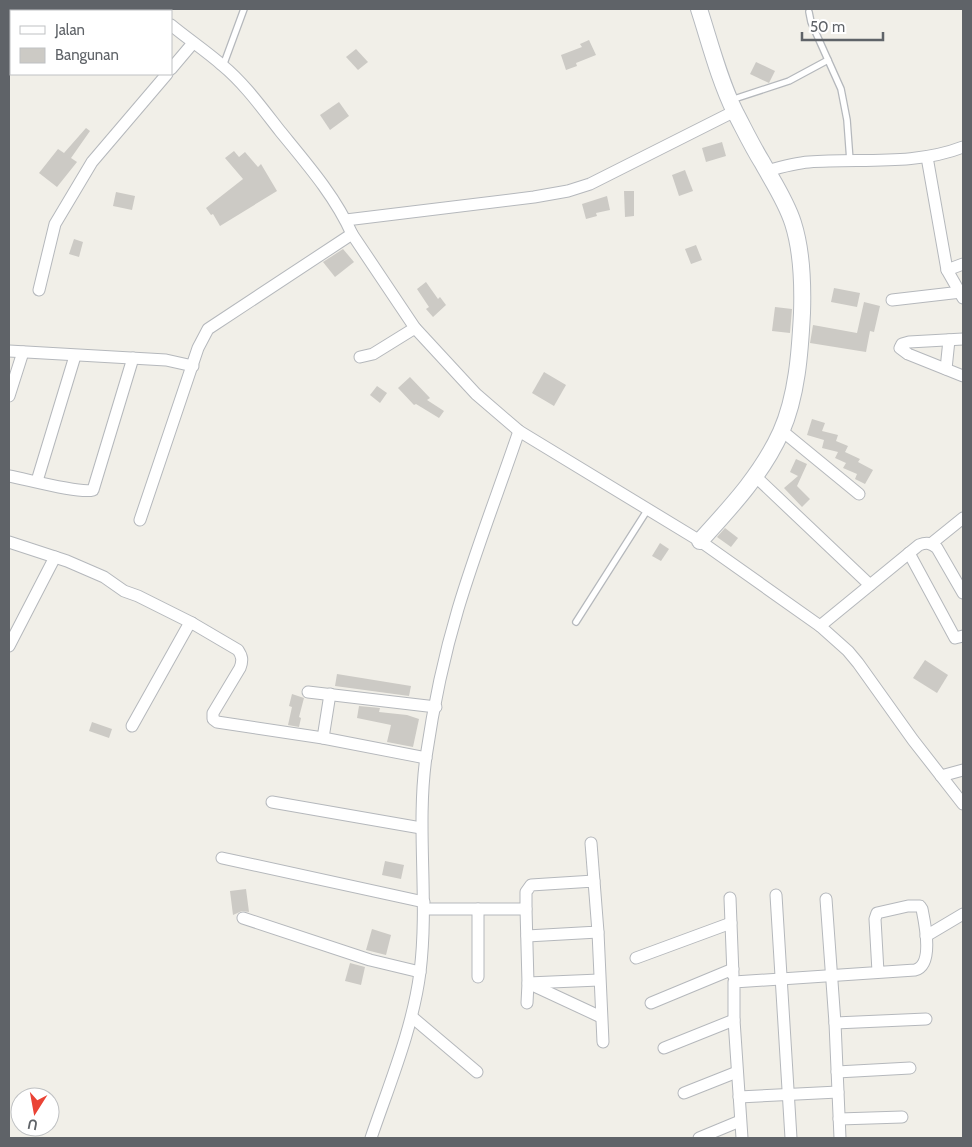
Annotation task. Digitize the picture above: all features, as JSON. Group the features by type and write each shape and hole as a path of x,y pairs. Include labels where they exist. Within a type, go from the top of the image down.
{"street":[{"path":"699,9 733,106 786,203 794,224 801,274 801,342 793,391 782,430 755,476 734,505 700,541"},
{"path":"172,25 223,66 256,101 313,171 346,220 352,234 415,328 476,394 519,431 700,541 820,626 848,651 858,663 913,740 963,804"},
{"path":"172,68 193,43"},
{"path":"39,290 55,224 95,157 166,75"},
{"path":"346,220 534,198 568,191 590,184 733,106"},
{"path":"767,171 808,162 927,157 963,147"},
{"path":"892,300 962,295 947,270 927,157"},
{"path":"140,520 198,348 208,329 352,234"},
{"path":"947,270 963,264"},
{"path":"360,357 373,354 415,328"},
{"path":"963,339 909,342 902,344 900,348 908,354 963,376"},
{"path":"946,369 949,340"},
{"path":"9,351 166,360 193,366"},
{"path":"9,396 23,352"},
{"path":"37,481 75,356"},
{"path":"9,476 74,489 93,490 133,358"},
{"path":"782,430 859,494"},
{"path":"371,1138 412,1017 420,972 424,906 421,828 426,758 446,655 458,610 519,431"},
{"path":"755,476 870,585"},
{"path":"820,626 919,545 932,543 963,518"},
{"path":"9,542 55,557 104,577 124,591 192,623 238,650 242,655 240,668 213,713 215,721 323,738 426,758"},
{"path":"932,543 960,580 963,593"},
{"path":"909,553 955,638 963,636"},
{"path":"9,646 55,557"},
{"path":"132,726 188,626 192,623"},
{"path":"308,692 436,707"},
{"path":"323,738 330,694"},
{"path":"941,776 963,770"},
{"path":"272,802 421,828"},
{"path":"591,843 598,932 603,1042"},
{"path":"222,858 424,906 526,909"},
{"path":"527,1003 526,892 531,886 594,881"},
{"path":"776,895 791,1138"},
{"path":"730,898 734,1020 742,1138"},
{"path":"826,898 835,1023 840,1138"},
{"path":"734,982 915,970 922,967 925,959 926,936 920,906 908,906 877,913 875,919 878,972"},
{"path":"478,909 478,977"},
{"path":"926,936 963,914"},
{"path":"242,918 370,960 420,972"},
{"path":"636,958 731,923"},
{"path":"527,936 598,932"},
{"path":"651,1003 733,970"},
{"path":"528,983 599,980"},
{"path":"528,983 601,1017"},
{"path":"412,1017 478,1072"},
{"path":"835,1023 926,1019"},
{"path":"664,1048 734,1020"},
{"path":"837,1072 910,1068"},
{"path":"684,1094 737,1072"},
{"path":"739,1097 838,1092"},
{"path":"839,1119 902,1116"},
{"path":"699,1138 724,1133 740,1121"}],"lane":[{"path":"223,66 244,9"},
{"path":"809,12 811,22 841,89 847,120 850,161"},
{"path":"733,106 789,81 828,60"},
{"path":"576,622 648,509"}],"building":[{"path":"589,40 596,55 576,63 577,66 566,70 561,55 582,47 580,44"},
{"path":"356,49 368,62 358,70 346,57"},
{"path":"756,62 775,71 769,83 750,74"},
{"path":"339,102 349,116 330,130 320,115"},
{"path":"86,128 90,131 71,158 77,162 57,187 39,173 58,149 64,153"},
{"path":"722,142 726,156 706,162 702,148"},
{"path":"234,151 239,157 245,152 258,167 261,164 277,191 220,226 213,214 211,215 206,208 243,179 225,158"},
{"path":"685,170 693,191 679,196 672,175"},
{"path":"624,191 634,191 634,216 625,217"},
{"path":"116,192 135,196 132,210 113,206"},
{"path":"607,196 610,210 596,213 597,216 586,219 582,204"},
{"path":"74,239 83,242 79,257 69,254"},
{"path":"696,245 702,260 691,264 685,249"},
{"path":"343,249 354,262 335,277 323,262"},
{"path":"426,282 438,299 440,297 446,305 433,317 426,309 429,307 417,289"},
{"path":"834,288 860,293 857,307 831,302"},
{"path":"864,302 880,306 874,332 870,331 866,352 810,343 813,325 857,333"},
{"path":"775,307 792,309 790,333 772,331"},
{"path":"544,372 566,385 554,406 532,393"},
{"path":"410,377 430,398 427,400 444,411 439,418 416,404 414,405 398,388"},
{"path":"377,386 387,393 380,403 370,395"},
{"path":"812,419 825,423 822,431 838,435 836,441 848,446 845,452 860,459 858,462 873,470 865,484 855,479 857,474 843,468 846,463 835,458 838,452 822,448 824,440 807,435"},
{"path":"796,459 807,464 797,486 810,499 802,507 784,488 798,476 790,472"},
{"path":"725,528 738,538 731,547 717,537"},
{"path":"660,543 669,549 661,561 652,556"},
{"path":"925,660 948,675 937,693 913,678"},
{"path":"337,674 411,686 409,696 335,686"},
{"path":"292,694 304,698 299,717 301,718 299,727 288,725 292,707 289,706"},
{"path":"359,706 380,708 379,712 407,715 419,719 413,747 387,742 391,725 357,718"},
{"path":"92,722 112,729 109,738 89,731"},
{"path":"385,861 404,865 401,879 382,875"},
{"path":"246,889 249,912 242,911 233,915 230,891"},
{"path":"372,929 391,935 386,955 366,950"},
{"path":"350,963 365,967 361,985 345,981"}]}
